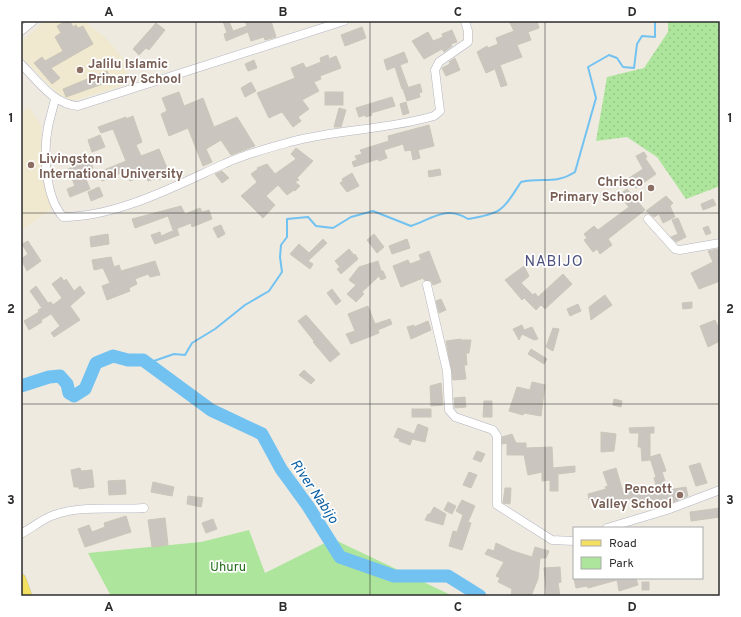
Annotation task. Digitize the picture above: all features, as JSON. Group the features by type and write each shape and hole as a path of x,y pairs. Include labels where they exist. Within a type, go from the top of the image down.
{"main road":[{"path":"21,579 27,596"}],"street":[{"path":"21,31 33,21"},
{"path":"21,64 55,99 71,106 78,106 344,21"},
{"path":"55,99 48,127 46,149 47,173 53,200 58,211 63,217 79,217 114,208 156,194 245,156 292,142 434,116 440,111 435,70 439,62 468,42 468,31 465,21"},
{"path":"648,219 675,249 680,250 720,243"},
{"path":"427,285 447,371 449,410 455,418 493,430 498,436 497,505 552,540 573,541"},
{"path":"610,527 667,510 720,490"},
{"path":"21,534 52,515 60,513 96,509 144,508"}],"shaded area":[{"name":"Jalilu Islamic Primary School","path":"45,21 84,21 105,37 122,57 130,83 73,101 59,95 21,57 21,42"},
{"name":"Livingston International University","path":"29,107 41,126 43,177 52,209 21,230 21,112"}],"green space":[{"path":"668,21 720,21 720,186 686,199 657,157 627,137 596,141 607,77 644,68 668,32"},
{"name":"Uhuru","path":"249,530 265,573 333,539 453,596 111,596 88,553 201,542"}],"building":[{"path":"66,21 70,21 73,27 76,25 78,28 83,26 93,44 51,68 60,78 52,84 34,63 42,57 45,61 63,51 55,37 61,33 57,26"},
{"path":"223,21 229,21 233,31 247,26 245,21 271,21 276,37 265,40 264,37 251,41 248,32 226,41 224,34 227,33"},
{"path":"509,21 537,21 539,28 528,32 531,40 517,45 522,57 500,65 507,85 501,87 495,69 486,73 477,52 487,46 488,48 498,44 496,38 514,31"},
{"path":"156,23 165,30 149,50 146,48 139,55 133,49"},
{"path":"362,27 366,38 345,46 341,35"},
{"path":"452,30 457,42 451,44 452,46 444,52 442,49 424,59 412,41 428,32 433,41 443,37 442,34"},
{"path":"404,52 408,62 400,65 408,87 402,89 395,67 387,70 384,60"},
{"path":"328,55 329,59 336,56 341,68 320,76 321,79 314,82 319,91 302,100 309,109 298,117 301,121 293,127 282,112 269,118 257,93 295,78 291,68 303,63 306,68 321,62 320,58"},
{"path":"455,58 460,70 446,76 442,68 450,64 449,62"},
{"path":"254,60 257,68 248,71 245,64"},
{"path":"107,71 111,81 66,97 63,89"},
{"path":"251,82 256,91 245,97 241,88"},
{"path":"420,84 422,92 419,93 420,97 407,101 403,89"},
{"path":"179,92 184,106 203,98 214,127 237,117 255,146 231,155 221,140 206,149 212,162 203,166 188,128 169,136 161,114 167,111 162,98"},
{"path":"325,92 343,92 343,105 325,105"},
{"path":"392,97 395,106 371,113 372,115 366,117 365,115 359,117 356,108"},
{"path":"406,102 409,113 403,115 400,104"},
{"path":"339,108 346,110 341,127 334,127"},
{"path":"133,116 142,142 136,145 141,156 159,149 170,175 158,180 157,178 148,181 146,175 130,181 126,171 102,181 99,172 126,161 113,129 101,133 98,127"},
{"path":"429,125 434,146 418,150 420,158 413,160 411,150 405,151 403,144 384,150 387,158 379,161 378,159 354,167 352,162 357,160 355,156 362,154 360,150 389,141 388,136"},
{"path":"100,135 105,147 92,152 88,140"},
{"path":"296,148 313,161 297,178 299,180 295,182 300,186 295,191 294,190 287,195 278,185 266,196 275,205 263,218 241,196 257,182 251,174 258,169 257,168 267,164 275,174 296,159 291,154"},
{"path":"644,152 647,157 645,158 656,174 636,188 629,178 643,169 636,156"},
{"path":"90,160 93,168 83,172 90,189 70,197 67,189 75,186 68,169"},
{"path":"440,169 441,175 429,177 428,171"},
{"path":"222,171 229,178 222,183 215,174"},
{"path":"352,173 359,186 347,192 340,183 343,181 342,179"},
{"path":"99,187 103,196 91,201 88,192"},
{"path":"627,189 645,210 608,239 612,245 600,254 597,249 593,252 584,240 587,238 584,234 594,226 598,230 629,207 619,195"},
{"path":"666,196 673,203 670,206 675,217 663,223 659,214 654,217 646,211"},
{"path":"713,199 716,205 703,210 701,204"},
{"path":"181,206 185,214 200,208 202,212 209,210 212,219 192,227 191,223 173,230 168,216 135,228 132,219"},
{"path":"678,218 686,237 676,242 671,237 678,234 672,220"},
{"path":"221,225 225,234 218,238 213,228"},
{"path":"708,226 711,233 706,235 703,228"},
{"path":"177,229 179,235 155,244 151,235 160,232 161,236"},
{"path":"108,234 109,244 91,247 90,237"},
{"path":"374,234 384,247 377,253 367,240"},
{"path":"323,239 327,243 308,261 313,264 310,269 290,254 299,244 309,253"},
{"path":"407,239 410,248 392,254 389,246"},
{"path":"28,241 41,261 27,271 21,259 28,254 22,244"},
{"path":"349,249 358,259 341,274 337,269 340,267 335,261"},
{"path":"718,249 720,255 720,281 699,289 691,273 713,262 708,251"},
{"path":"429,251 441,282 433,285 431,281 424,280 423,278 401,287 393,266 408,260 410,264 421,260 419,255"},
{"path":"111,257 114,267 119,265 121,271 155,261 160,275 150,277 148,274 135,279 137,284 129,288 130,291 107,300 102,286 110,283 103,268 94,270 92,260"},
{"path":"378,261 381,271 383,271 386,278 381,280 379,276 362,292 364,294 356,302 347,294 356,285 349,280 359,267"},
{"path":"524,266 529,276 521,283 533,295 535,293 538,297 563,274 572,284 545,309 541,305 536,310 524,298 522,300 505,280"},
{"path":"61,277 64,281 66,279 74,291 80,286 85,293 70,306 80,320 54,337 51,333 60,326 51,314 29,330 24,321 39,312 38,310 42,308 30,291 36,286 48,303 51,302 53,305 62,298 52,284"},
{"path":"332,289 341,301 336,305 327,293"},
{"path":"605,295 612,305 591,320 589,307"},
{"path":"441,299 446,310 439,313 436,301"},
{"path":"692,302 692,308 683,309 682,303"},
{"path":"578,304 581,311 570,316 567,309"},
{"path":"368,306 375,324 390,319 392,324 378,330 379,333 351,344 346,334 355,331 348,314"},
{"path":"306,315 340,354 330,362 298,321"},
{"path":"715,320 720,331 720,341 708,347 700,326"},
{"path":"428,321 431,330 411,339 407,327 414,325 414,327"},
{"path":"522,325 524,330 532,327 538,339 534,340 522,334 519,340 513,329"},
{"path":"553,328 559,329 553,351 546,347"},
{"path":"461,339 471,340 469,353 466,353 467,365 464,365 466,379 453,380 446,341"},
{"path":"531,349 547,359 544,364 528,354"},
{"path":"304,370 315,380 311,384 299,375"},
{"path":"532,382 545,385 541,416 524,413 523,415 509,411 517,387 530,390"},
{"path":"441,383 443,405 431,406 430,386"},
{"path":"465,397 466,407 455,408 454,398"},
{"path":"614,399 622,401 621,407 613,405"},
{"path":"484,401 492,401 492,417 483,417"},
{"path":"412,409 431,409 431,417 412,417"},
{"path":"418,424 428,428 425,442 412,439 410,445 399,441 400,439 394,437 398,428 414,434"},
{"path":"654,427 654,433 650,433 650,457 660,454 666,471 662,472 668,490 686,487 688,496 666,505 665,499 632,503 632,498 610,504 610,502 595,506 592,499 589,500 588,494 606,489 605,487 608,486 603,472 616,468 623,492 657,489 654,478 656,477 650,458 650,460 642,461 641,447 638,447 639,433 630,433 629,428"},
{"path":"601,432 616,434 614,451 601,452"},
{"path":"512,434 516,443 526,443 526,448 552,447 553,468 575,466 575,472 558,474 558,491 550,491 550,480 542,481 542,472 528,475 524,455 507,455 507,443 502,444 502,437"},
{"path":"477,451 485,454 481,462 473,459"},
{"path":"700,463 707,483 696,486 689,466"},
{"path":"80,468 81,471 92,470 94,487 79,489 79,487 74,487 71,470"},
{"path":"469,472 477,475 471,488 463,485"},
{"path":"125,480 126,494 109,495 108,481"},
{"path":"153,482 174,487 172,496 151,492"},
{"path":"505,488 511,488 510,504 503,503"},
{"path":"188,496 203,498 201,507 187,504"},
{"path":"462,500 475,506 468,522 471,523 462,550 449,546 453,531 457,532 463,515 456,511"},
{"path":"448,502 456,506 452,514 444,510"},
{"path":"434,507 446,514 443,525 425,520"},
{"path":"720,508 720,517 691,521 690,512"},
{"path":"126,516 131,532 85,547 78,529 89,525 92,532 105,527 104,523"},
{"path":"165,518 168,545 152,547 148,520"},
{"path":"213,519 217,529 206,533 202,523"},
{"path":"496,543 513,551 532,557 535,547 549,551 546,558 540,558 538,579 531,596 511,596 512,589 498,582 500,578 496,576 504,562 485,554 488,549 494,551"},
{"path":"560,567 561,582 558,583 560,596 547,596 544,568"},
{"path":"574,579 636,579 638,585 619,591 617,580 588,588 587,586 576,588"},
{"path":"642,582 649,582 649,590 642,590"}],"waterway":[{"path":"148,363 174,354 185,355 192,343 215,329 245,305 269,291 282,272 280,257 281,245 287,237 287,219 308,217 316,226 333,228 351,217 373,211 411,226 446,213 453,213 468,219 488,215 500,209 510,199 521,182 555,180 575,172 596,98 588,67 609,55 617,58 623,67 634,68 637,44 642,36 655,37 655,21"},
{"name":"River Nabijo","path":"21,386 49,377 60,376 67,384 69,393 74,396 85,389 96,363 113,356 128,360 143,360 211,410 262,434 281,469 308,506 340,557 394,576 448,576 480,596"}],"place":[{"name":"Jalilu Islamic Primary School","path":"80,70"},
{"name":"Livingston International University","path":"31,165"},
{"name":"Chrisco Primary School","path":"651,188"},
{"name":"Pencott Valley School","path":"680,495"}],"district":[{"name":"NABIJO","path":"554,261"}]}
